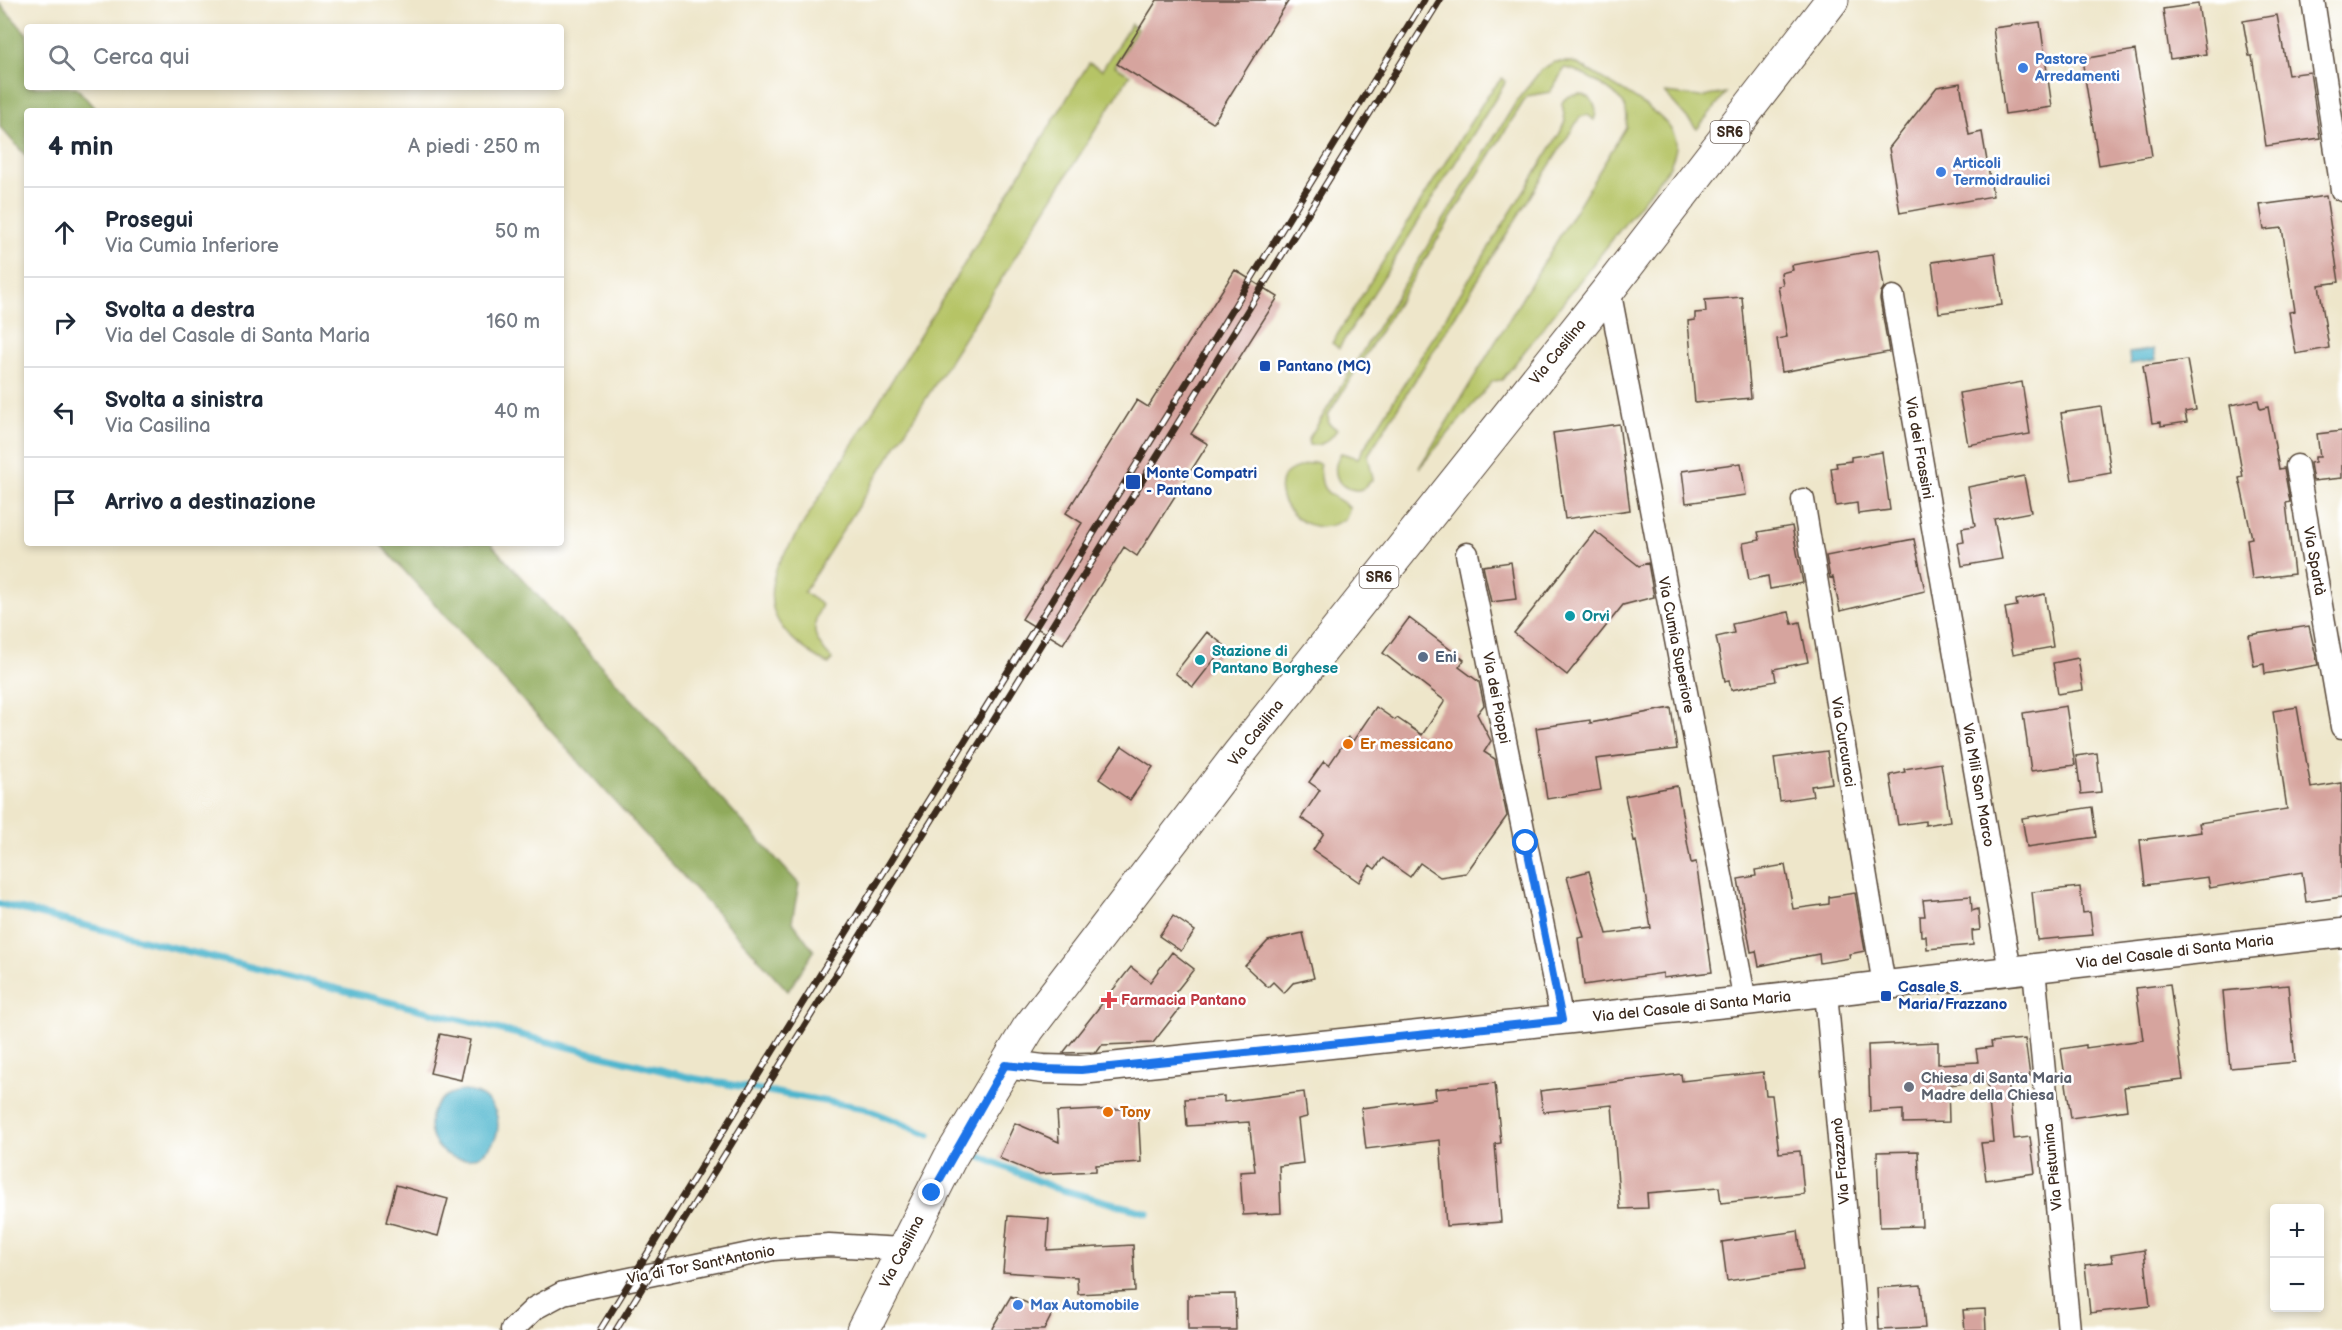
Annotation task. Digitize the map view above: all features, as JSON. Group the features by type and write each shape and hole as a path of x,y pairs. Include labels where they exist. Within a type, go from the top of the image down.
{"main road":[{"name":"Via Casilina","path":"863,1330 950,1158 1005,1065 1061,984 1225,772 1609,289 1833,0"}],"street":[{"path":"2313,0 2342,190"},
{"name":"Via Cumia Superiore","path":"1609,289 1745,1001"},
{"name":"Via dei Frassini","path":"1893,297 1946,598"},
{"name":"Via Spartà","path":"2297,466 2342,727"},
{"name":"Via Curcuraci","path":"1803,500 1884,985"},
{"name":"Via dei Pioppi","path":"1467,554 1562,1020"},
{"name":"Via Mili San Marco","path":"1946,598 2022,970"},
{"name":"Via del Casale di Santa Maria","path":"1005,1065 1081,1070 1745,1001 2342,933"},
{"name":"Via Pistunina","path":"2022,970 2069,1330"},
{"name":"Via Frazzanò","path":"1826,992 1856,1330"},
{"name":"Via di Tor Sant'Antonio","path":"512,1330 536,1308 563,1293 750,1253 829,1245 903,1249"}],"green space":[{"path":"0,4 24,31 24,90 79,90 94,108 24,108 24,154 0,127"},
{"path":"1131,24 1137,29 1115,66 1130,75 804,592 822,605 816,621 815,634 832,659 829,664 824,662 787,633 773,610 771,597 778,564 1089,63 1102,70"},
{"path":"1554,62 1572,62 1581,66 1659,116 1674,135 1676,143 1670,166 1502,380 1493,381 1419,468 1626,127 1626,109 1619,98 1596,82 1571,69 1565,68 1550,92 1527,96 1328,415 1329,424 1337,429 1335,433 1322,444 1309,445 1308,440 1518,99 1541,70"},
{"path":"1502,78 1505,81 1504,85 1339,348 1332,343 1487,96"},
{"path":"1665,93 1701,97 1726,93 1697,129"},
{"path":"1581,94 1594,104 1596,111 1594,120 1588,115 1580,117 1368,455 1373,479 1359,490 1345,487 1337,478 1336,472 1341,453 1358,458 1560,133 1565,121 1562,103 1568,97"},
{"path":"1314,462 1320,464 1324,489 1350,508 1346,518 1331,525 1316,526 1303,522 1292,514 1281,492 1282,481 1288,472"},
{"path":"382,546 493,546 799,884 792,921 814,951 788,991"}],"water":[{"path":"2154,349 2156,360 2130,364 2129,353"},
{"path":"464,1091 477,1094 488,1101 495,1112 498,1125 495,1138 488,1149 477,1156 464,1159 451,1156 440,1149 433,1138 430,1125 433,1112 440,1101 451,1094"}],"building":[{"path":"1157,0 1289,0 1213,123 1117,64"},
{"path":"2198,4 2206,54 2170,59 2163,9"},
{"path":"2277,15 2288,75 2310,72 2320,138 2266,146 2252,56 2249,56 2243,21"},
{"name":"Pastore Arredamenti","path":"2040,22 2052,107 2005,114 1993,28"},
{"path":"2135,50 2152,156 2099,165 2082,59"},
{"name":"Articoli Termoidraulici","path":"1960,83 1969,135 1982,132 1993,196 1900,213 1889,148 1937,87"},
{"path":"2326,196 2339,282 2319,285 2329,348 2296,354 2289,312 2295,311 2282,228 2264,230 2260,205"},
{"path":"1878,250 1884,287 1880,299 1889,352 1782,372 1777,339 1787,337 1778,286 1783,285 1781,273 1793,270 1792,265"},
{"path":"1995,253 2002,305 1939,313 1932,262"},
{"path":"1235,270 1278,297 1191,434 1208,444 1137,556 1124,547 1063,644 1022,619 1082,523 1066,513 1137,400 1148,407"},
{"path":"1742,297 1751,398 1695,403 1688,321 1695,320 1695,313 1706,312 1705,300"},
{"path":"2187,360 2196,410 2185,412 2187,422 2161,426 2161,422 2152,423 2143,366"},
{"path":"2022,382 2030,434 1968,445 1959,393"},
{"path":"2258,400 2260,409 2268,407 2279,469 2284,468 2290,502 2286,503 2294,574 2252,579 2247,539 2252,538 2239,478 2243,477 2230,405"},
{"path":"2101,407 2111,473 2072,480 2061,413"},
{"path":"1619,424 1630,510 1565,519 1553,433"},
{"path":"2342,431 2342,478 2313,481 2310,463 2315,462 2315,457 2320,457 2317,434"},
{"path":"1882,452 1890,510 1858,514 1857,503 1836,506 1831,468 1837,467 1836,463 1851,461 1851,457"},
{"path":"1741,463 1746,495 1686,503 1682,471"},
{"path":"2024,476 2031,512 1994,519 2002,559 1962,566 1958,543 1964,542 1962,528 1975,526 1968,487"},
{"path":"1792,526 1803,583 1770,589 1768,576 1749,580 1743,543 1760,540 1758,532"},
{"name":"Orvi","path":"1595,531 1639,566 1648,563 1654,597 1623,605 1567,675 1514,633"},
{"path":"1914,539 1925,591 1840,611 1826,556"},
{"path":"1511,562 1516,599 1491,602 1483,566"},
{"path":"2045,594 2053,647 2013,654 2005,608 2017,606 2016,600"},
{"path":"1789,612 1792,624 1800,622 1808,662 1774,669 1776,681 1731,690 1729,680 1725,681 1716,637 1734,633 1732,624"},
{"path":"1409,618 1464,660 1459,667 1479,682 1484,705 1477,714 1491,741 1484,752 1495,759 1507,816 1466,873 1440,877 1420,863 1410,877 1383,858 1375,869 1370,865 1359,882 1313,850 1324,833 1301,818 1320,790 1309,782 1324,761 1329,765 1348,737 1353,741 1376,707 1422,735 1445,701 1383,653"},
{"path":"2309,626 2318,665 2265,674 2264,664 2254,666 2249,635"},
{"name":"Stazione di Pantano Borghese","path":"1207,632 1225,646 1193,687 1175,673"},
{"path":"2078,658 2083,690 2058,694 2053,663"},
{"path":"2066,706 2075,765 2031,771 2023,713"},
{"path":"2297,707 2311,788 2342,783 2342,897 2306,902 2302,872 2210,888 2208,877 2145,885 2140,840 2201,832 2199,823 2287,809 2273,711"},
{"path":"1671,708 1677,749 1596,759 1601,790 1547,799 1536,728 1590,720 1590,723"},
{"path":"1122,746 1153,767 1130,800 1099,779"},
{"path":"1827,751 1832,783 1811,786 1813,796 1780,801 1774,758"},
{"path":"2097,753 2101,792 2081,794 2076,756"},
{"path":"1941,763 1950,821 1925,825 1925,821 1898,825 1890,775 1905,772 1904,769"},
{"path":"1677,786 1691,863 1696,862 1712,972 1663,978 1663,973 1584,985 1578,938 1584,937 1567,877 1589,871 1607,934 1651,928 1636,840 1634,841 1625,796"},
{"path":"2092,807 2096,837 2027,847 2022,818"},
{"path":"1785,865 1793,909 1829,904 1829,897 1855,893 1865,951 1849,954 1850,958 1820,963 1819,954 1759,966 1756,951 1751,952 1738,879 1756,876 1755,870"},
{"path":"2080,887 2083,913 2090,912 2093,935 2037,940 2032,892"},
{"path":"1971,896 1972,911 1978,909 1980,930 1972,931 1973,945 1927,949 1926,936 1921,936 1920,916 1925,916 1923,900"},
{"path":"1173,916 1195,931 1181,951 1159,936"},
{"path":"1303,933 1314,978 1293,983 1284,993 1273,982 1268,987 1245,966 1268,941"},
{"path":"1172,952 1194,969 1171,998 1181,1007 1153,1043 1102,1045 1097,1052 1063,1053 1131,967 1150,982"},
{"path":"2170,984 2183,1080 2124,1087 2127,1110 2071,1118 2061,1049 2143,1040 2136,988"},
{"path":"2288,985 2295,1062 2230,1068 2223,991"},
{"path":"440,1034 470,1040 461,1080 430,1073"},
{"path":"2025,1039 2030,1076 2008,1078 2014,1139 2030,1137 2035,1173 1986,1180 1981,1143 1993,1142 1987,1081 1948,1085 1949,1122 1903,1123 1903,1110 1870,1112 1868,1045 1938,1042 1938,1064 1978,1062 1976,1049 1992,1047 1991,1042"},
{"path":"1763,1072 1766,1095 1772,1095 1779,1153 1800,1151 1804,1194 1721,1203 1719,1187 1647,1193 1648,1208 1620,1209 1612,1105 1543,1112 1540,1091 1681,1074 1682,1081"},
{"path":"1495,1083 1501,1143 1495,1144 1501,1222 1446,1226 1440,1140 1366,1149 1361,1108 1436,1099 1435,1089"},
{"path":"1304,1092 1307,1117 1298,1119 1303,1163 1279,1166 1281,1213 1243,1215 1240,1172 1255,1171 1249,1122 1187,1126 1185,1099 1224,1096 1224,1102"},
{"path":"1138,1108 1141,1162 1096,1165 1096,1171 1037,1174 999,1158 1015,1123 1059,1142 1057,1112"},
{"path":"1918,1151 1922,1226 1880,1227 1877,1152"},
{"path":"396,1185 448,1199 438,1236 386,1222"},
{"path":"1008,1216 1049,1219 1047,1250 1133,1245 1135,1291 1078,1294 1077,1277 1003,1272"},
{"path":"1798,1231 1803,1270 1727,1281 1722,1242"},
{"path":"2144,1250 2150,1306 2090,1313 2085,1265 2113,1262 2111,1255"},
{"path":"1921,1285 1925,1328 1879,1330 1877,1288"},
{"path":"1235,1294 1236,1330 1188,1330 1188,1295"},
{"name":"Max Automobile","path":"1011,1296 1052,1314 1044,1330 991,1330"},
{"path":"1985,1309 1986,1330 1965,1330 1963,1310"}],"waterway":[{"path":"0,904 692,1078 864,1108 929,1135"},
{"path":"967,1151 1055,1188 1148,1213"}],"railway":[{"path":"600,1330 1424,0"},
{"path":"616,1330 1440,0"}],"place":[{"name":"Pastore Arredamenti","path":"2023,68"},
{"name":"Articoli Termoidraulici","path":"1941,172"},
{"name":"Pantano (MC)","path":"1265,366"},
{"name":"Monte Compatri - Pantano","path":"1133,482"},
{"name":"Orvi","path":"1570,616"},
{"name":"Eni","path":"1423,657"},
{"name":"Stazione di Pantano Borghese","path":"1200,660"},
{"name":"Er messicano","path":"1348,744"},
{"name":"Casale S. Maria/Frazzano","path":"1886,996"},
{"name":"Farmacia Pantano","path":"1109,1000"},
{"name":"Chiesa di Santa Maria Madre della Chiesa","path":"1909,1087"},
{"name":"Tony","path":"1108,1112"},
{"name":"Max Automobile","path":"1018,1305"}],"route":[{"path":"932,1193 1005,1065 1081,1070 1562,1020 1526,843"}]}
